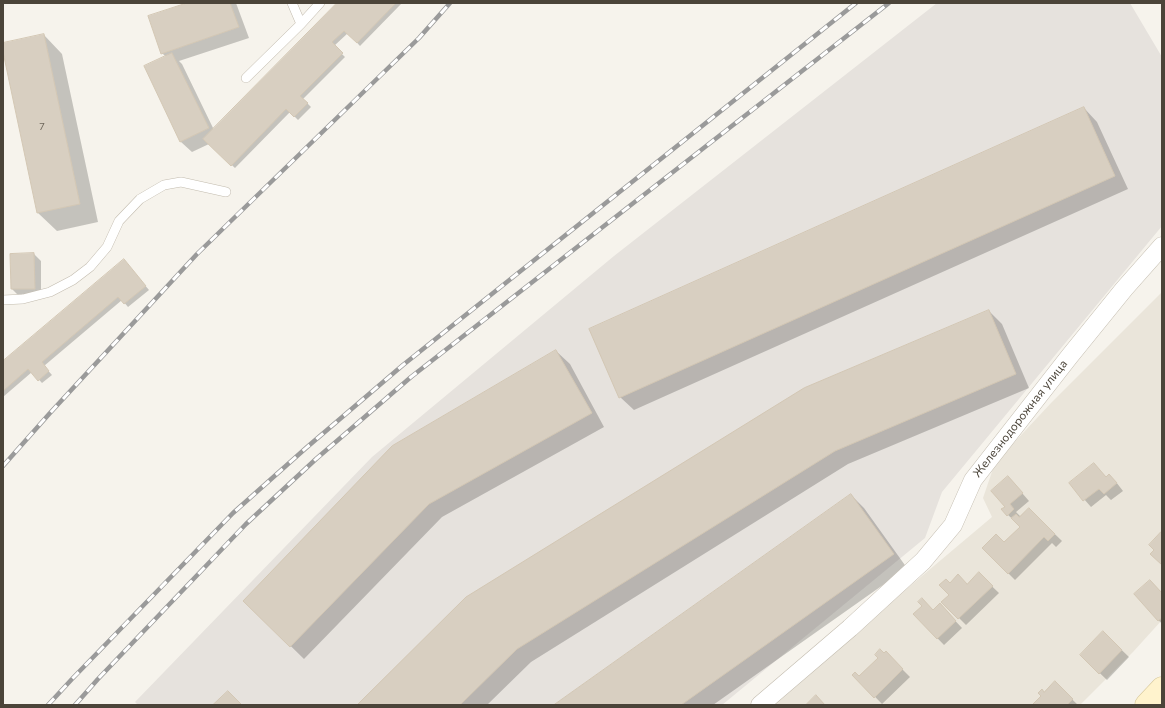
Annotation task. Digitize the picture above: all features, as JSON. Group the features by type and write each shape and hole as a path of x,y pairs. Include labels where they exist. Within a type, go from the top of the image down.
{"main road":[{"path":"1146,705 1162,688"}],"street":[{"name":"Железнодорожная улица","path":"760,705 850,628 923,561 953,525 973,480 1069,357 1124,289 1162,246"}],"lane":[{"path":"292,3 301,24"},
{"path":"246,78 301,24 320,3"},
{"path":"3,300 23,299 50,292 73,280 90,267 107,247 119,220 140,199 164,185 181,182 226,192"}],"shaded area":[{"path":"937,3 1130,3 1162,57 1162,226 942,492 925,538 722,705 138,705 135,702 372,457 614,256"},
{"path":"1162,292 1162,620 1133,652 1080,705 771,705 992,517 983,498 995,463 1051,403"}],"building":[{"path":"187,3 230,3 239,27 161,54 148,16"},
{"path":"337,3 396,3 357,43 344,31 332,42 343,53 300,96 308,103 294,117 286,109 231,166 203,139"},
{"path":"44,34 80,204 37,213 3,52 3,43"},
{"path":"172,53 209,128 180,142 144,66"},
{"path":"1084,107 1115,176 619,398 589,329"},
{"path":"34,253 35,289 11,289 10,254"},
{"path":"124,259 146,286 124,304 118,297 42,362 49,371 38,381 28,369 3,391 3,361"},
{"path":"989,310 1016,374 835,451 517,649 460,705 357,705 466,597 804,388"},
{"path":"556,350 592,413 429,504 290,647 243,601 392,446"},
{"path":"1094,463 1106,477 1109,474 1117,483 1104,494 1099,489 1083,501 1069,483"},
{"path":"1008,476 1023,493 1010,504 1014,509 1007,516 1001,509 1005,507 991,491"},
{"path":"851,494 894,554 681,705 554,705"},
{"path":"1029,508 1055,534 1048,541 1044,537 1008,574 982,548 996,534 1004,542 1020,527 1011,518 1016,514 1019,517"},
{"path":"1161,532 1162,565 1150,554 1154,550 1149,545"},
{"path":"979,572 993,586 958,619 941,602 949,595 939,585 946,579 950,583 958,574 967,584"},
{"path":"1150,580 1162,593 1162,618 1158,621 1134,594"},
{"path":"922,598 933,610 940,603 956,621 937,639 913,614 922,606 918,602"},
{"path":"1103,631 1122,650 1099,674 1080,655"},
{"path":"880,649 884,653 886,651 903,669 874,698 852,675 855,672 859,676 878,658 875,655"},
{"path":"1055,681 1073,699 1067,705 1032,705 1041,696 1038,693 1042,689 1044,692"},
{"path":"228,691 242,705 213,705"},
{"path":"816,695 825,705 806,705"}],"railway":[{"path":"3,466 197,254 419,38 450,3"},
{"path":"48,705 233,513 306,448 403,365 856,3"},
{"path":"75,705 246,524 316,459 411,377 889,3"}]}
